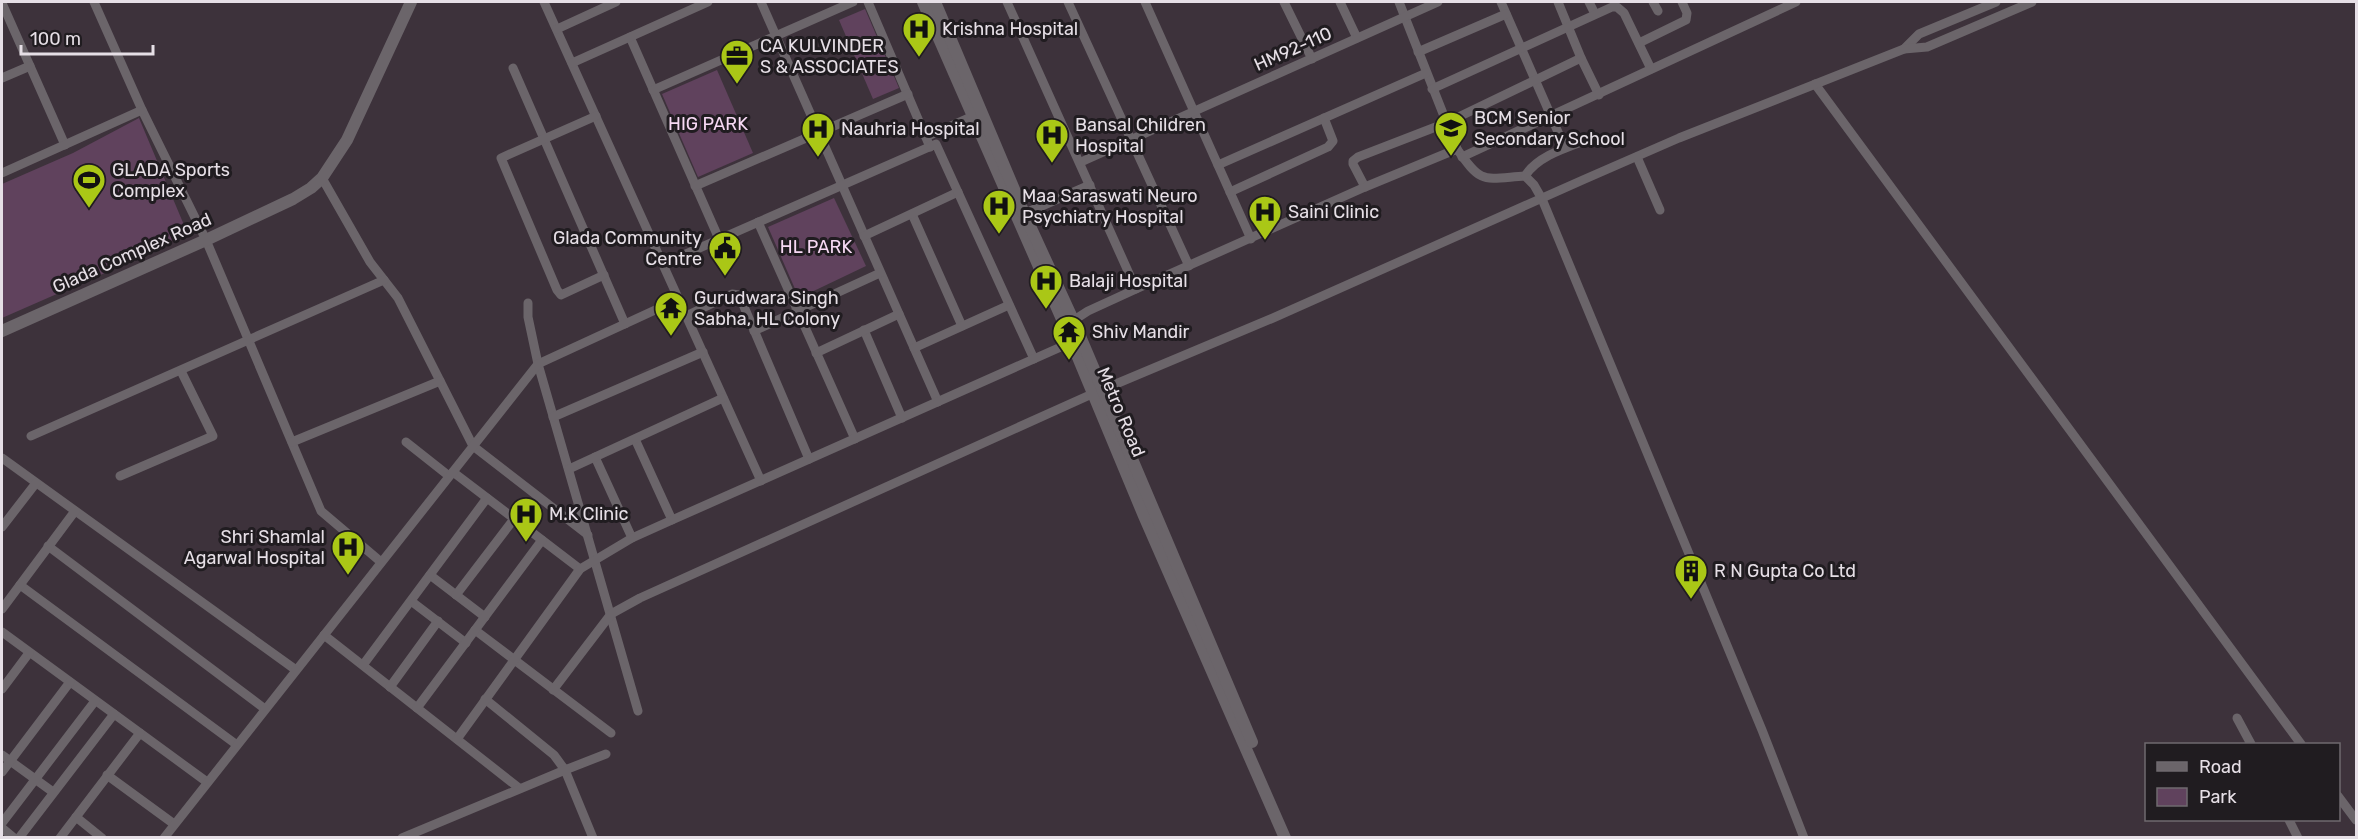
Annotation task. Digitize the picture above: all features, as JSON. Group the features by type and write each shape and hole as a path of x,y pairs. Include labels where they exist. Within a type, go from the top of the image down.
{"street":[{"path":"94,2 142,110 206,240 321,511 381,562"},
{"name":"Glada Complex Road","path":"2,331 293,199 322,178 347,140 411,2"},
{"path":"544,2 761,480"},
{"path":"556,29 616,2"},
{"path":"572,63 708,2"},
{"path":"762,2 938,402"},
{"path":"653,90 853,2"},
{"path":"868,2 930,147"},
{"name":"Metro Road","path":"923,2 1070,324 1285,837"},
{"name":"Metro Road","path":"934,2 1020,215"},
{"path":"1007,2 1081,162 1136,289"},
{"path":"1068,2 1189,266"},
{"path":"1145,2 1251,239"},
{"path":"1284,2 1312,59"},
{"path":"1340,2 1357,38"},
{"path":"1399,2 1432,89 1460,153 1476,175 1486,178 1525,176 1534,185 1542,199 1804,837"},
{"name":"HM92-110","path":"1081,162 1438,2"},
{"path":"1501,2 1565,148"},
{"path":"1558,2 1599,95"},
{"path":"1589,2 1595,14"},
{"path":"1653,2 1658,11"},
{"path":"1639,43 1686,20 1687,13 1682,2"},
{"path":"1070,324 1088,311 1365,187 1460,153 1599,95 1796,2"},
{"path":"1904,49 1919,34 1996,2"},
{"path":"553,690 611,614 651,593 1098,392 1273,318 1637,157 1904,49 1927,47 2032,2"},
{"path":"2,3 65,145"},
{"path":"1432,89 1522,46 1612,7 1620,9 1651,69"},
{"path":"1418,52 1506,14"},
{"path":"630,37 719,239"},
{"path":"1365,187 1353,164 1354,159 1446,123 1581,58"},
{"path":"2,78 30,66"},
{"path":"513,68 625,324"},
{"path":"1218,165 1426,72"},
{"path":"1815,84 2300,743"},
{"path":"696,186 908,94"},
{"path":"2,173 142,110"},
{"path":"596,116 505,155 501,158 501,163 561,295 604,275"},
{"path":"926,137 974,116"},
{"path":"1230,192 1328,147 1333,141 1324,118"},
{"path":"1525,176 1533,164 1592,138"},
{"path":"663,264 936,144 1034,359"},
{"path":"1637,157 1660,210"},
{"path":"322,178 370,262 398,298 473,446 588,535"},
{"path":"1020,215 1090,185"},
{"path":"864,236 958,192"},
{"path":"912,214 962,326"},
{"path":"758,222 855,439"},
{"path":"754,331 880,273"},
{"path":"31,436 384,280"},
{"path":"686,316 736,293 809,459"},
{"path":"164,837 538,364 679,299"},
{"path":"528,303 528,317 538,364 638,711"},
{"path":"914,348 1009,305"},
{"path":"816,353 899,314"},
{"name":"Metro Road","path":"1070,324 1072,342 1098,392 1293,837"},
{"path":"864,330 902,418"},
{"path":"457,739 580,569 595,559 632,538 1072,342"},
{"path":"553,417 703,352"},
{"path":"120,476 213,436 181,371"},
{"path":"292,442 440,381"},
{"path":"569,469 723,398"},
{"path":"635,439 672,520"},
{"path":"406,442 487,498 580,569"},
{"path":"2,458 296,670"},
{"path":"596,458 632,538"},
{"path":"3,521 36,483"},
{"path":"363,665 487,498"},
{"path":"2,609 75,511"},
{"path":"456,595 514,519"},
{"path":"417,708 542,540"},
{"path":"48,546 265,709"},
{"path":"430,575 485,617"},
{"path":"20,585 237,745"},
{"path":"411,601 466,643"},
{"path":"390,687 438,621"},
{"path":"475,630 611,733"},
{"path":"2,632 207,782"},
{"path":"324,635 519,788"},
{"path":"2,689 29,652"},
{"path":"2,772 70,682"},
{"path":"485,699 555,755 565,770 593,837"},
{"path":"2,823 95,700"},
{"path":"19,837 114,714"},
{"path":"2237,718 2250,743"},
{"path":"60,837 140,733"},
{"path":"402,837 606,754"},
{"path":"2,755 53,792"},
{"path":"107,775 174,824"},
{"path":"2340,799 2356,820"},
{"path":"76,817 102,837"},
{"path":"2290,821 2298,837"},
{"path":"2,828 14,837"}],"green space":[{"path":"865,9 899,88 873,99 839,20"},
{"name":"HIG PARK","path":"717,70 753,153 698,177 662,94"},
{"name":"GLADA Sports Complex","path":"139,118 184,225 181,236 123,265 2,318 2,184 73,153"},
{"name":"HL PARK","path":"834,198 866,266 799,298 768,227"}],"place":[{"name":"Krishna Hospital","path":"919,58"},
{"name":"CA KULVINDER S & ASSOCIATES","path":"737,85"},
{"name":"BCM Senior Secondary School","path":"1451,157"},
{"name":"Nauhria Hospital","path":"818,158"},
{"name":"Bansal Children Hospital","path":"1052,164"},
{"name":"GLADA Sports Complex","path":"89,209"},
{"name":"Maa Saraswati Neuro Psychiatry Hospital","path":"999,235"},
{"name":"Saini Clinic","path":"1265,241"},
{"name":"Glada Community Centre","path":"725,277"},
{"name":"Balaji Hospital","path":"1046,310"},
{"name":"Gurudwara Singh Sabha, HL Colony","path":"671,337"},
{"name":"Shiv Mandir","path":"1069,361"},
{"name":"M.K Clinic","path":"526,543"},
{"name":"Shri Shamlal Agarwal Hospital","path":"348,576"},
{"name":"R N Gupta Co Ltd","path":"1691,600"}]}
